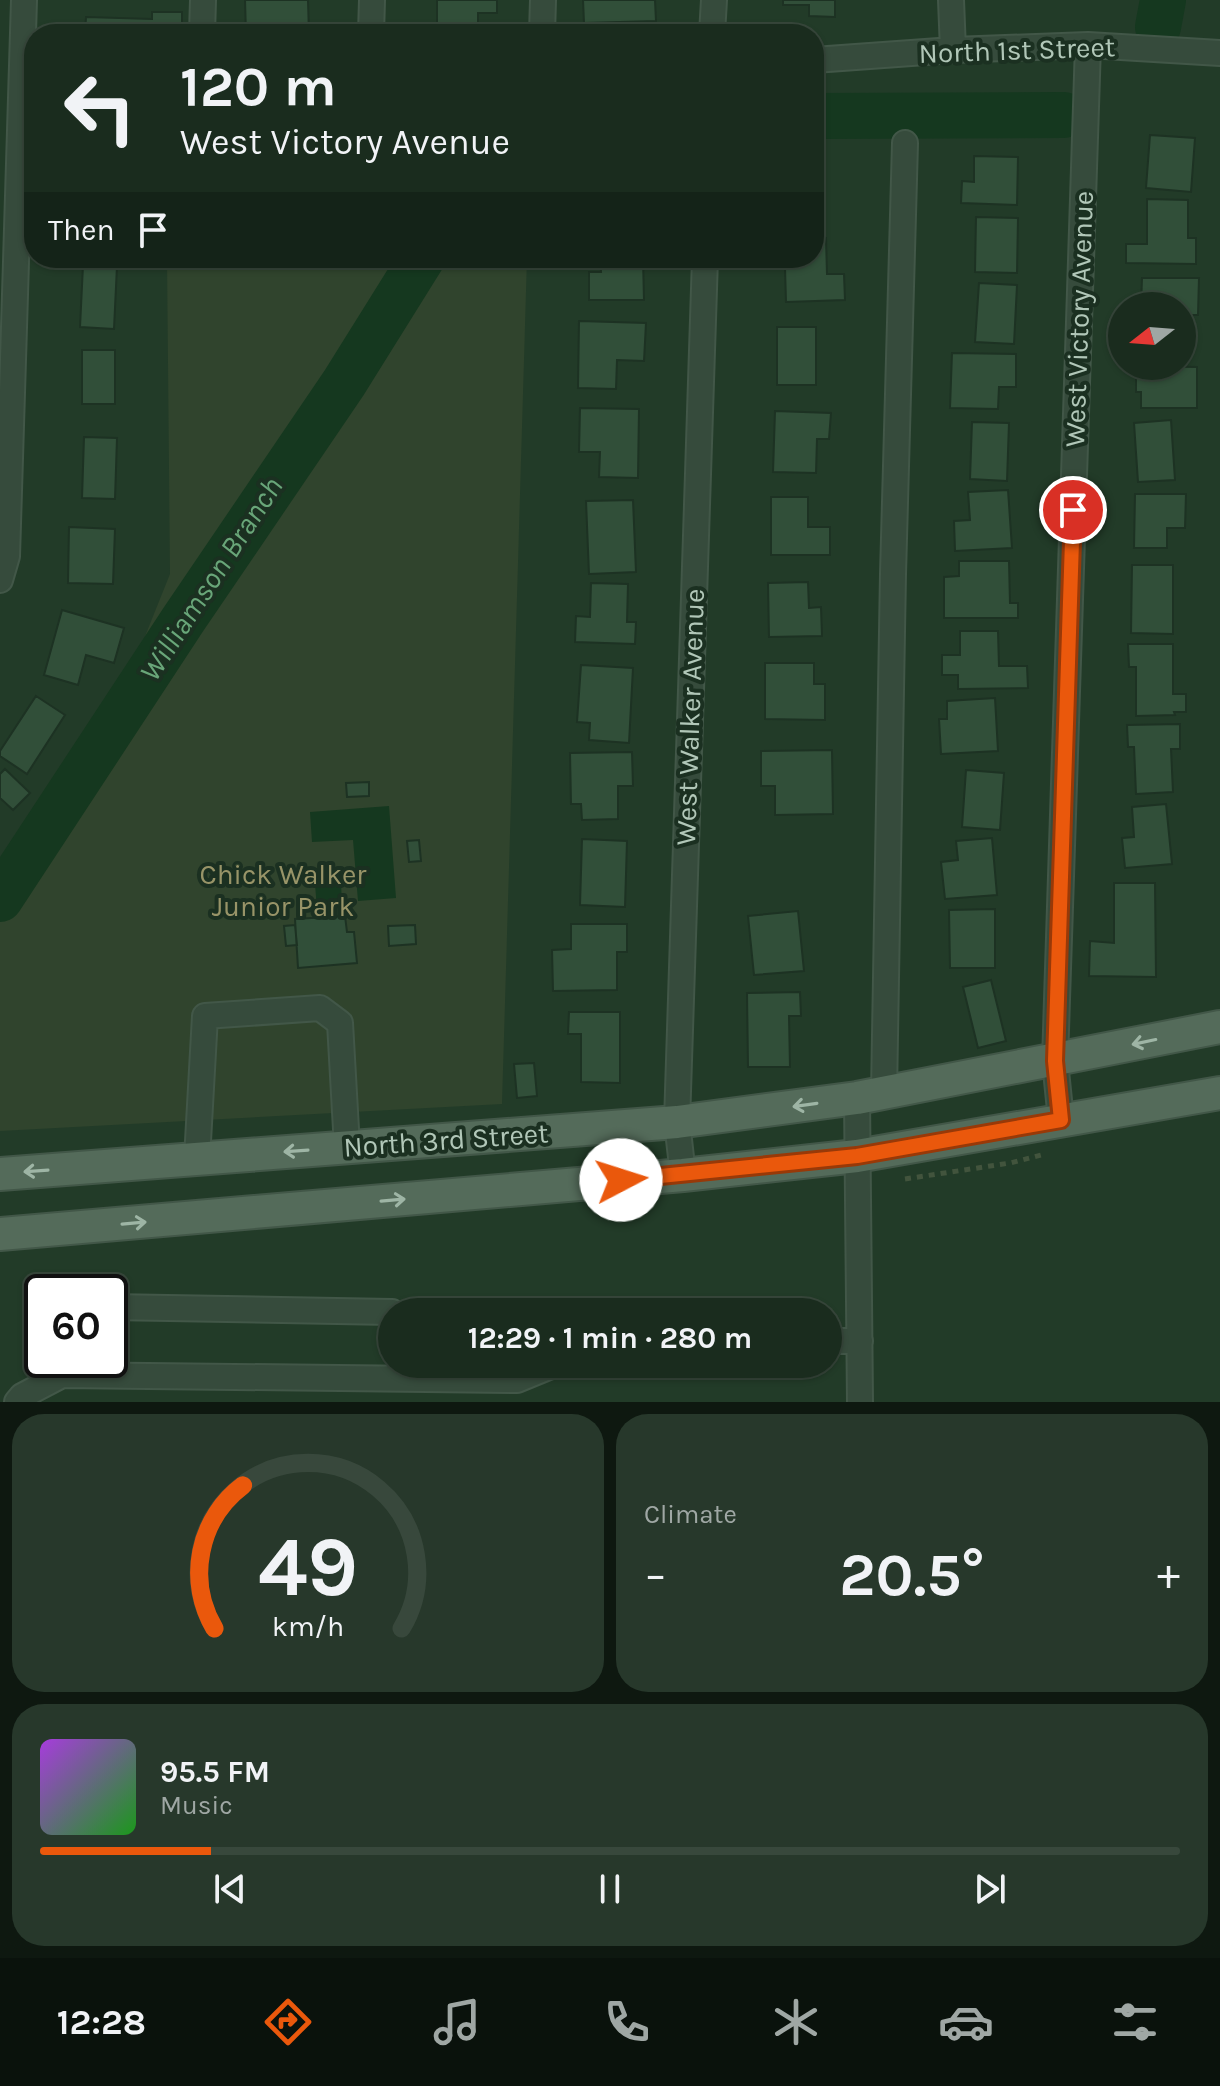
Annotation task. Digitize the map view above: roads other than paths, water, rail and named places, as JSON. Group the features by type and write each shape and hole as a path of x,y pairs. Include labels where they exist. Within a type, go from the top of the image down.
{"main road":[{"name":"North 3rd Street","path":"0,1174 677,1122 870,1095 1220,1027"},
{"name":"North 3rd Street","path":"0,1234 683,1175 857,1156 1220,1093"}],"street":[{"path":"0,580 7,556 18,112 24,0"},
{"path":"202,24 203,0"},
{"path":"371,24 372,0"},
{"path":"542,24 543,0"},
{"path":"713,24 714,0"},
{"path":"951,0 953,50"},
{"name":"North 1st Street","path":"824,59 1088,45 1220,53"},
{"name":"West Victory Avenue","path":"1061,1120 1055,1061 1088,45"},
{"path":"860,1402 857,1156 870,1095 893,574 905,143"},
{"name":"West Walker Avenue","path":"683,1175 677,1122 705,268"},
{"path":"197,1159 205,1016 320,1008 340,1023 347,1147"},
{"path":"128,1307 378,1312"},
{"path":"842,1341 860,1341"},
{"path":"128,1369 378,1371"},
{"path":"17,1402 48,1378"}],"waterway":[{"name":"Williamson Branch","path":"1158,27 1163,0"},
{"name":"Williamson Branch","path":"824,116 1064,115"},
{"name":"Williamson Branch","path":"0,899 183,620 344,383 416,268"}],"park label":[{"name":"Chick Walker Junior Park","path":"283,890"}]}
